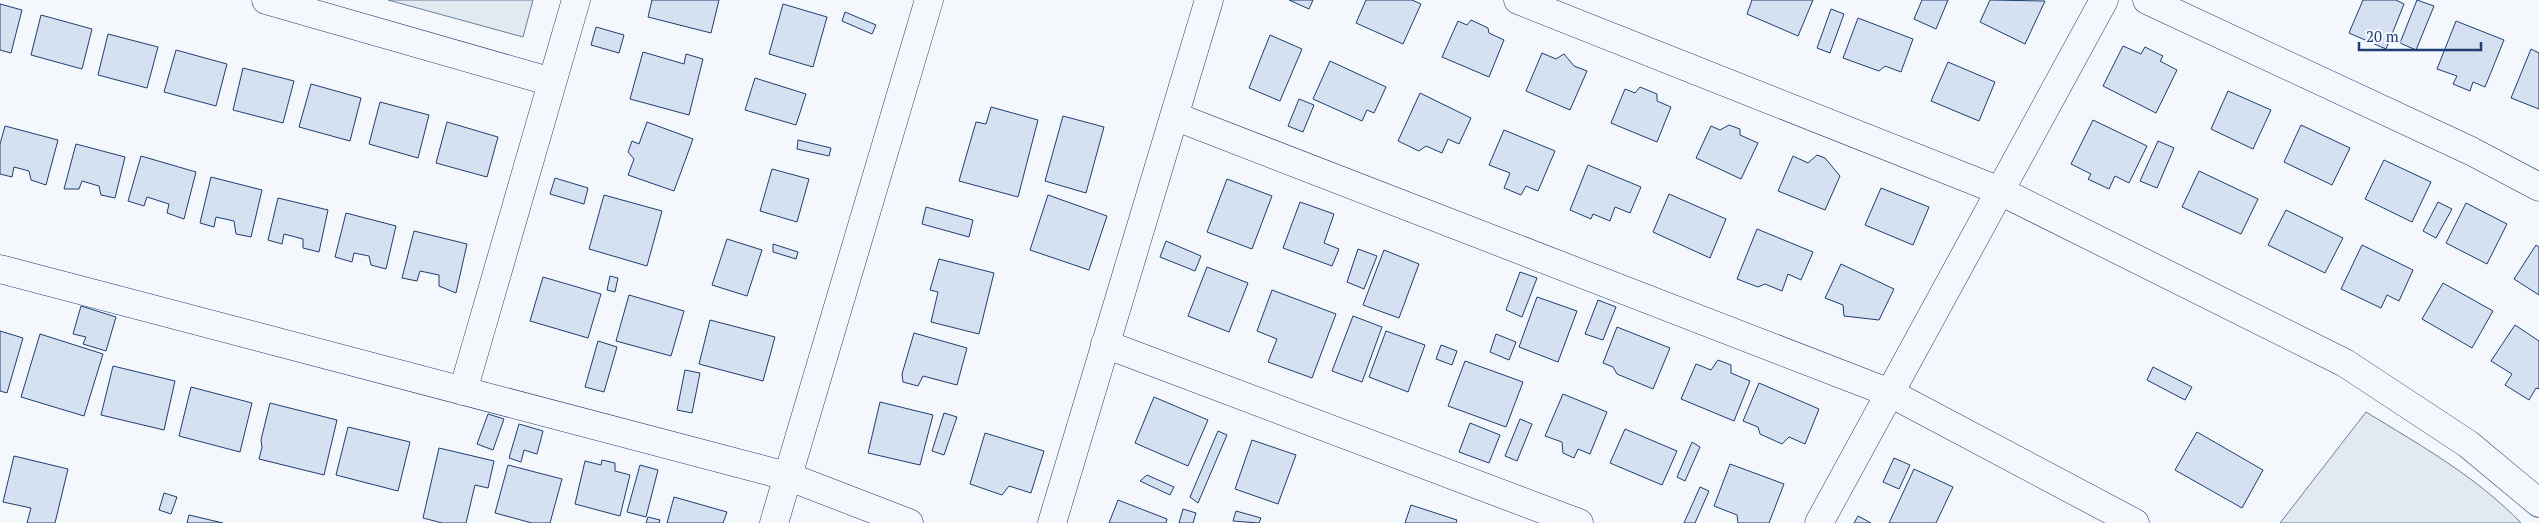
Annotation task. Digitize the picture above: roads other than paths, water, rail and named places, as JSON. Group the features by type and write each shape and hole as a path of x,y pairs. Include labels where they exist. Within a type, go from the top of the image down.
{"street":[{"path":"266,0 552,82"},
{"path":"463,391 576,0"},
{"path":"774,523 929,0"},
{"path":"1052,523 1209,0"},
{"path":"1518,0 2000,191 2345,363 2468,444 2539,503"},
{"path":"1819,523 2104,0"},
{"path":"2148,0 2471,151 2539,187"},
{"path":"1174,116 1890,393 2135,523"},
{"path":"0,269 787,476 909,523"},
{"path":"1105,344 1580,523"}]}
